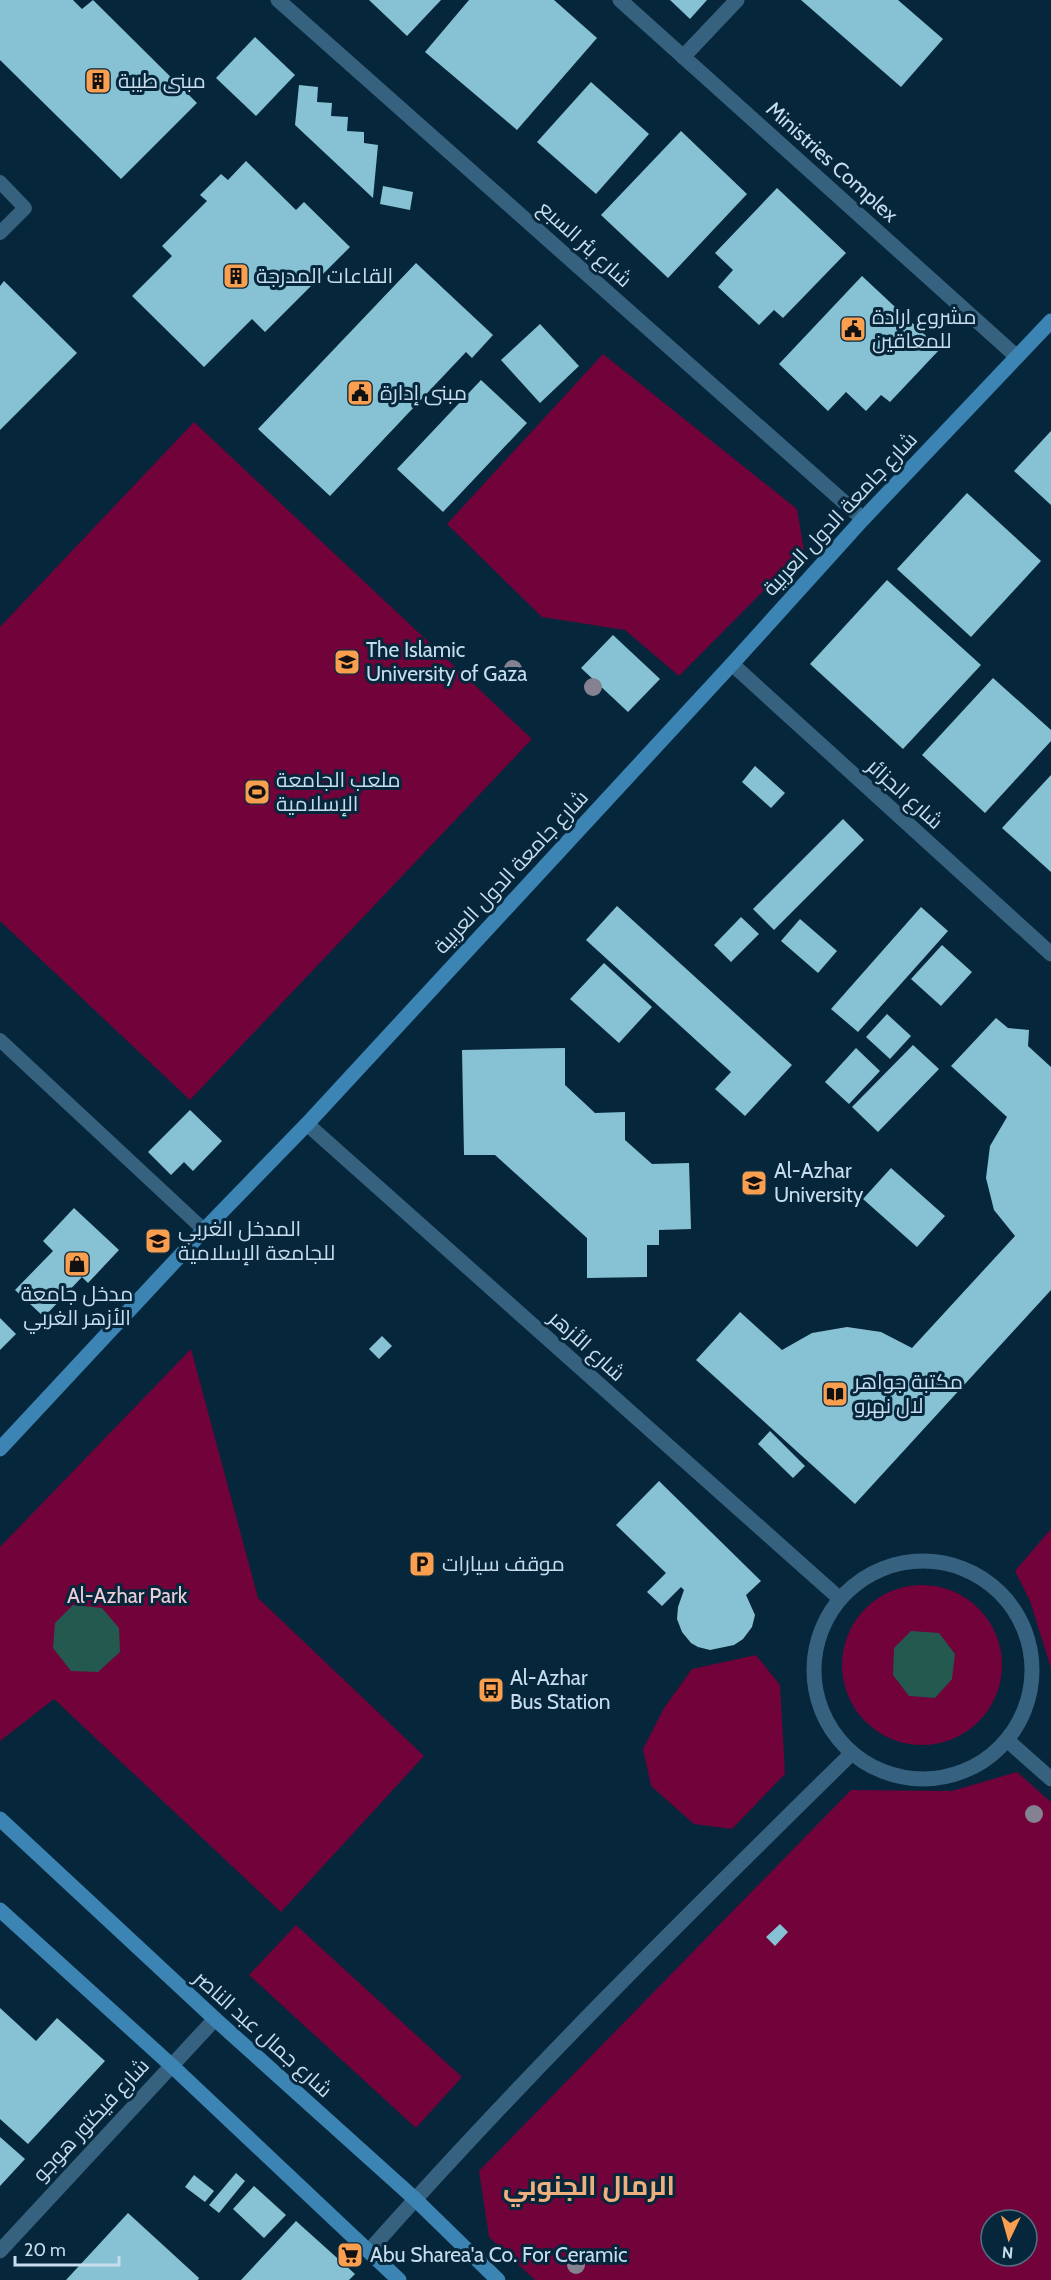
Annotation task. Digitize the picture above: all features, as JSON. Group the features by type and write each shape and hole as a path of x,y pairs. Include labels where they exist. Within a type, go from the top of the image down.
{"main road":[{"name":"شارع جامعة الدول العربية","path":"0,1449 204,1230 307,1124 863,519 1051,321"},
{"name":"شارع جمال عبد الناصر","path":"0,1820 215,2019 415,2199 498,2280"},
{"path":"0,1910 171,2065 399,2280"}],"street":[{"name":"شارع بئر السبع","path":"278,0 863,519"},
{"name":"Ministries Complex","path":"620,0 1016,356"},
{"path":"683,57 737,0"},
{"name":"شارع الجزائر","path":"732,664 1051,954"},
{"name":"شارع الأزهر","path":"307,1124 840,1598"},
{"path":"931,1560 965,1568 994,1586 1017,1612 1030,1644 1032,1666 1033,1678 1025,1711 1007,1740 981,1763 949,1776 915,1779 881,1771 852,1753 830,1727 816,1696 813,1662 822,1628 840,1598 866,1576 897,1563 931,1560"},
{"path":"1007,1740 1051,1779"},
{"path":"369,2251 415,2199 677,1924 852,1753"},
{"name":"شارع فيكتور هوجو","path":"0,2251 215,2019"}],"lane":[{"path":"0,182 25,208 0,233"},
{"path":"0,1040 204,1230"}],"green space":[{"path":"603,354 797,509 804,550 679,676 625,630 542,617 447,524"},
{"name":"ملعب الجامعة الإسلامية","path":"194,422 532,739 190,1100 0,921 0,627"},
{"name":"Al-Azhar Park","path":"191,1349 258,1598 424,1756 281,1912 54,1699 0,1741 0,1547"},
{"path":"1051,1529 1051,1668 1030,1601 1015,1571"},
{"path":"922,1585 953,1591 979,1608 996,1634 1002,1665 996,1696 979,1722 953,1739 922,1745 891,1739 865,1722 848,1696 842,1665 848,1634 865,1608 891,1591"},
{"path":"756,1655 780,1685 785,1774 732,1829 694,1824 651,1786 643,1749 664,1708 692,1669"},
{"path":"1017,1772 1051,1802 1051,2280 535,2280 489,2237 479,2171 851,1790 952,1791"},
{"path":"296,1925 462,2077 416,2128 249,1975"}],"shaded area":[{"path":"73,1605 102,1608 119,1628 120,1652 98,1672 71,1671 53,1648 55,1623"},
{"path":"911,1631 939,1633 955,1654 952,1679 935,1698 909,1696 893,1675 894,1648"}],"building":[{"name":"مبنى طيبة","path":"0,0 73,0 82,9 93,0 197,103 121,179 0,60"},
{"path":"369,0 441,0 407,36"},
{"path":"469,0 554,0 597,38 517,130 425,52"},
{"path":"670,0 707,0 690,19"},
{"path":"801,0 898,0 943,39 901,87"},
{"path":"255,37 295,75 256,116 216,78"},
{"path":"591,82 649,134 596,194 537,142"},
{"path":"299,85 318,87 317,102 332,103 331,116 348,117 347,131 364,132 364,143 378,145 373,198 295,125"},
{"path":"681,131 747,194 668,278 601,215"},
{"name":"القاعات المدرجة","path":"246,161 296,210 304,202 350,247 265,332 252,319 204,367 132,296 172,256 162,246 207,201 200,195 221,174 228,180"},
{"path":"383,186 413,192 410,210 380,204"},
{"path":"777,188 846,253 783,318 774,310 759,325 718,287 733,270 715,253"},
{"name":"مبنى إدارة","path":"416,263 493,335 472,358 466,352 330,496 258,429"},
{"path":"862,276 940,349 890,402 881,395 866,411 846,392 828,411 779,364"},
{"path":"4,281 77,353 0,430 0,286"},
{"path":"540,324 579,366 540,403 501,360"},
{"path":"481,380 527,423 443,512 397,469"},
{"path":"1051,431 1051,505 1014,471"},
{"path":"967,493 1041,561 971,637 897,569"},
{"path":"887,580 981,665 903,749 810,664"},
{"path":"613,635 660,679 628,712 581,668"},
{"path":"993,678 1051,730 1051,741 985,813 922,755"},
{"path":"755,766 785,793 771,808 742,782"},
{"path":"1051,775 1051,872 1002,828"},
{"path":"843,819 864,840 774,930 753,909"},
{"path":"617,906 792,1065 745,1116 715,1089 731,1072 586,940"},
{"path":"921,907 948,931 858,1032 831,1009"},
{"path":"741,917 759,934 731,962 714,945"},
{"path":"800,919 837,951 818,973 781,941"},
{"path":"942,945 972,972 941,1006 911,979"},
{"path":"604,963 652,1007 619,1043 570,999"},
{"path":"887,1014 911,1036 890,1059 866,1037"},
{"path":"996,1018 1008,1028 1029,1030 1028,1046 1051,1067 1051,1290 855,1504 696,1360 740,1312 782,1350 812,1333 847,1327 881,1332 912,1348 1015,1236 994,1210 986,1178 990,1146 1007,1117 951,1066"},
{"path":"913,1045 939,1069 878,1132 852,1107"},
{"path":"565,1048 565,1085 595,1113 625,1112 625,1140 652,1164 689,1163 691,1229 659,1230 659,1245 647,1245 647,1277 587,1278 587,1238 495,1155 464,1155 462,1050"},
{"path":"856,1048 880,1071 849,1104 825,1082"},
{"path":"190,1110 222,1141 193,1171 184,1162 171,1175 148,1152"},
{"path":"891,1168 945,1216 917,1247 863,1199"},
{"path":"74,1208 119,1250 88,1283 82,1277 44,1317 15,1290 53,1251 43,1241"},
{"path":"0,1318 16,1334 0,1350"},
{"path":"382,1336 392,1346 379,1359 369,1349"},
{"path":"770,1431 805,1466 793,1478 758,1444"},
{"path":"659,1481 761,1581 746,1595 755,1615 752,1627 743,1639 734,1645 710,1650 691,1643 682,1632 677,1619 678,1607 684,1590 681,1587 662,1606 647,1592 666,1573 616,1525"},
{"path":"780,1924 788,1932 775,1946 766,1937"},
{"path":"0,2008 36,2041 57,2018 105,2061 28,2144 0,2119"},
{"path":"0,2137 25,2159 0,2186"},
{"path":"236,2173 245,2181 219,2213 209,2205"},
{"path":"194,2175 214,2191 205,2202 185,2187"},
{"path":"254,2186 286,2215 264,2238 233,2209"},
{"path":"128,2213 199,2278 198,2280 66,2280"},
{"path":"296,2221 355,2274 349,2280 241,2280"}],"place":[{"name":"مبنى طيبة","path":"98,81"},
{"name":"القاعات المدرجة","path":"236,276"},
{"name":"مشروع ارادة للمعاقين","path":"853,329"},
{"name":"مبنى إدارة","path":"360,393"},
{"name":"The Islamic University of Gaza","path":"347,662"},
{"name":"ملعب الجامعة الإسلامية","path":"257,792"},
{"name":"Al-Azhar University","path":"754,1183"},
{"name":"المدخل الغربي للجامعة الإسلامية","path":"158,1241"},
{"name":"مدخل جامعة الأزهر الغربي","path":"77,1264"},
{"name":"مكتبة جواهر لال نهرو","path":"835,1394"},
{"name":"موقف سيارات","path":"422,1564"},
{"name":"Al-Azhar Bus Station","path":"491,1690"},
{"name":"Abu Sharea'a Co. For Ceramic","path":"350,2255"}],"district":[{"name":"الرمال الجنوبي","path":"589,2186"}]}
